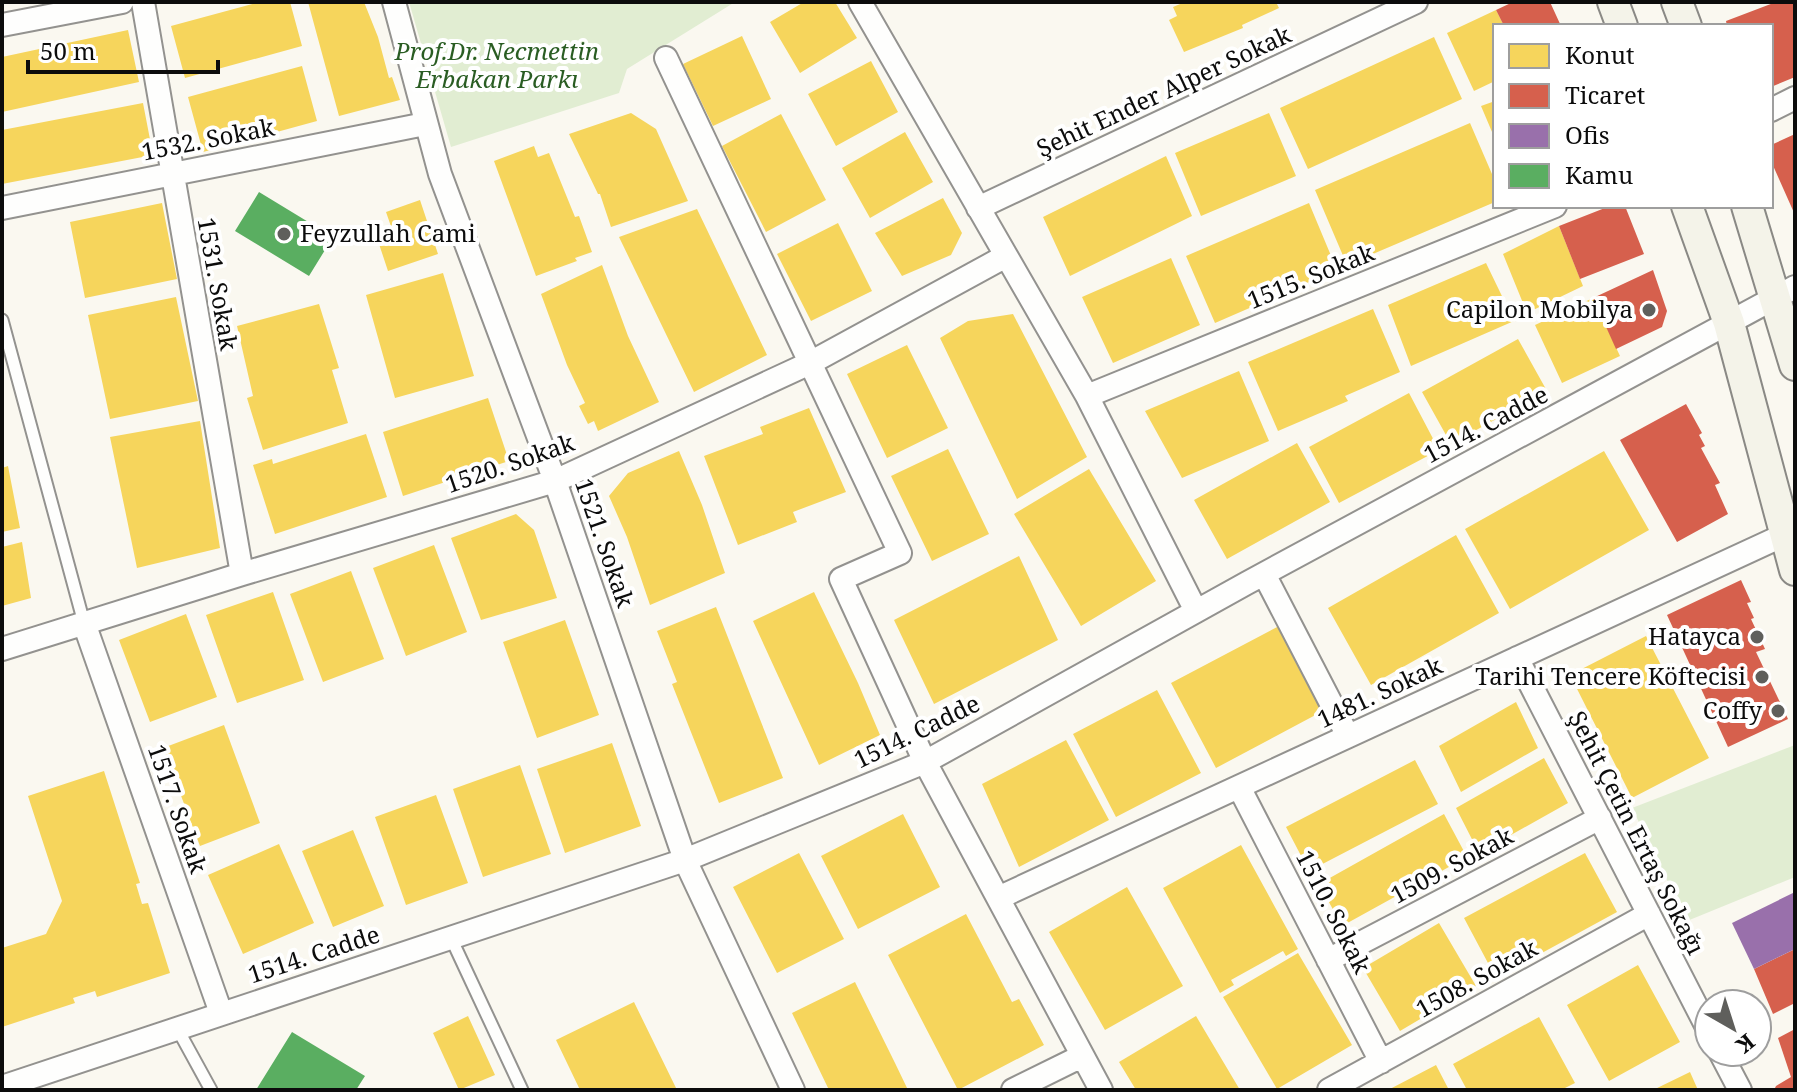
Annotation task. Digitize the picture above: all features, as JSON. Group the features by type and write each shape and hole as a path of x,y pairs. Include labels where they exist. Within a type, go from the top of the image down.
{"main road":[{"path":"1613,2 1621,24"},
{"path":"1677,2 1685,24"},
{"path":"1688,208 1729,323 1795,570"},
{"path":"1748,208 1785,292 1780,322 1795,365"}],"street":[{"path":"2,25 122,2"},
{"name":"1531. Sokak","path":"143,2 242,574"},
{"name":"1521. Sokak","path":"394,2 440,174 555,481 685,860 793,1090"},
{"path":"860,2 1087,396 1196,611"},
{"name":"Şehit Ender Alper Sokak","path":"978,208 1416,2"},
{"path":"666,58 900,553 841,579 925,762 1101,1090"},
{"path":"1773,109 1795,98"},
{"name":"1532. Sokak","path":"2,208 425,124"},
{"name":"1515. Sokak","path":"1087,396 1550,208"},
{"name":"1520. Sokak","path":"2,649 555,481 810,363 1006,256"},
{"name":"1514. Cadde","path":"2,1087 685,860 925,762 1196,611 1785,292"},
{"name":"1481. Sokak","path":"998,898 1784,535"},
{"path":"1264,574 1348,736"},
{"name":"1517. Sokak","path":"84,623 221,1013"},
{"name":"Şehit Çetin Ertaş Sokağı","path":"1517,658 1693,1000"},
{"name":"1510. Sokak","path":"1239,787 1381,1062"},
{"name":"1509. Sokak","path":"1328,960 1600,818"},
{"name":"1508. Sokak","path":"1329,1090 1649,914"},
{"path":"1013,1090 1082,1056"},
{"path":"1728,1068 1740,1090"}],"lane":[{"path":"2,320 84,623"},
{"path":"451,938 522,1090"},
{"path":"177,1028 211,1090"}],"green space":[{"name":"Prof.Dr. Necmettin Erbakan Parkı","path":"409,2 735,2 627,69 619,93 451,147"},
{"path":"1795,745 1795,877 1687,921 1632,808"}],"building: Konut":[{"path":"260,2 290,2 302,46 185,78 171,26"},
{"path":"308,2 364,2 389,78 392,77 400,100 339,116"},
{"path":"804,2 835,2 857,38 800,73 770,22"},
{"path":"1185,2 1276,2 1279,8 1242,25 1243,28 1184,52 1169,20 1177,16 1173,7"},
{"path":"1496,10 1503,24 1493,24 1493,82 1474,91 1447,33"},
{"path":"128,30 139,82 2,112 2,57"},
{"path":"742,36 771,99 713,126 683,64"},
{"path":"1434,37 1462,99 1308,169 1280,108"},
{"path":"871,61 898,112 836,146 808,94"},
{"path":"302,66 317,121 203,152 188,97"},
{"path":"1493,102 1493,134 1481,106"},
{"path":"143,103 153,155 2,184 2,130"},
{"path":"631,113 656,129 688,201 611,227 600,194 569,134"},
{"path":"1269,113 1296,176 1201,216 1175,153"},
{"path":"781,114 826,200 766,232 722,146"},
{"path":"1470,123 1493,176 1493,203 1347,265 1315,190"},
{"path":"905,132 933,182 870,218 842,168"},
{"path":"534,146 538,157 549,153 575,217 579,216 592,252 536,276 494,161"},
{"path":"1166,156 1192,216 1070,276 1043,217"},
{"path":"943,198 962,233 951,255 902,276 875,233"},
{"path":"420,200 438,254 388,271 378,241 394,235 386,212"},
{"path":"162,203 177,279 85,298 70,222"},
{"path":"1309,203 1337,270 1215,323 1186,256"},
{"path":"697,209 767,355 694,392 619,237"},
{"path":"838,223 872,291 811,321 777,254"},
{"path":"1559,226 1583,286 1527,313 1503,254"},
{"path":"1171,258 1200,325 1113,363 1082,297"},
{"path":"1486,263 1514,321 1411,366 1388,305"},
{"path":"602,265 628,336 659,402 598,431 594,421 588,424 579,406 585,403 567,365 541,294"},
{"path":"443,273 474,376 395,398 366,295"},
{"path":"176,297 198,401 110,419 88,315"},
{"path":"1593,298 1620,356 1562,383 1535,325"},
{"path":"319,304 339,368 332,370 348,423 263,450 247,398 253,396 237,326"},
{"path":"1373,309 1400,372 1345,396 1348,401 1278,431 1248,362"},
{"path":"1013,314 1087,457 1017,499 940,338 968,321"},
{"path":"1518,339 1547,391 1451,444 1422,392"},
{"path":"907,345 948,428 887,458 847,374"},
{"path":"1239,371 1269,441 1182,478 1145,411"},
{"path":"1409,393 1439,450 1339,503 1309,447"},
{"path":"488,398 509,461 403,496 383,432"},
{"path":"809,408 846,492 793,512 797,522 738,545 704,456 763,434 760,427"},
{"path":"200,421 220,548 137,568 110,437"},
{"path":"366,434 387,497 275,534 253,465 272,459 273,464"},
{"path":"1297,443 1330,502 1227,559 1194,500"},
{"path":"948,449 989,534 932,561 891,476"},
{"path":"679,451 702,505 725,573 650,605 627,537 609,496 628,473"},
{"path":"1604,451 1649,530 1510,609 1465,529"},
{"path":"8,466 20,528 2,532 2,468"},
{"path":"1089,469 1156,581 1081,626 1014,514"},
{"path":"516,514 534,530 557,598 481,620 451,538"},
{"path":"1456,535 1499,613 1371,685 1328,608"},
{"path":"22,542 31,598 2,606 2,547"},
{"path":"434,545 467,632 406,656 373,568"},
{"path":"1019,556 1058,640 934,704 894,620"},
{"path":"351,571 384,659 323,682 290,594"},
{"path":"273,592 304,680 237,703 206,615"},
{"path":"814,592 880,735 819,765 753,621"},
{"path":"716,607 783,778 719,803 672,684 677,682 657,631"},
{"path":"186,614 217,697 150,722 119,640"},
{"path":"565,620 599,715 537,738 503,642"},
{"path":"1279,626 1323,711 1216,768 1171,683"},
{"path":"1646,636 1709,758 1632,798 1570,675"},
{"path":"1157,690 1201,773 1116,817 1073,734"},
{"path":"1516,702 1538,748 1461,792 1439,746"},
{"path":"224,725 260,823 200,846 163,748"},
{"path":"1066,740 1109,820 1019,867 982,784"},
{"path":"612,743 641,826 565,853 537,769"},
{"path":"1544,758 1568,803 1479,853 1456,808"},
{"path":"1415,760 1438,804 1309,871 1286,827"},
{"path":"520,765 551,854 483,877 453,789"},
{"path":"104,771 140,883 136,884 142,904 148,903 170,973 97,997 95,991 73,998 75,1003 2,1027 2,948 46,934 62,901 28,796"},
{"path":"436,795 468,883 406,905 375,817"},
{"path":"903,814 940,887 858,929 821,856"},
{"path":"1444,814 1467,857 1342,926 1319,884"},
{"path":"353,830 384,906 333,927 302,851"},
{"path":"279,844 314,923 243,954 208,875"},
{"path":"1241,845 1298,949 1286,956 1283,951 1231,980 1234,985 1220,993 1163,888"},
{"path":"799,853 844,939 777,973 733,887"},
{"path":"1585,853 1617,912 1496,978 1464,918"},
{"path":"1127,887 1183,986 1105,1030 1049,932"},
{"path":"966,914 1012,1002 1019,999 1044,1045 958,1090 888,955"},
{"path":"1439,923 1476,986 1400,1031 1363,968"},
{"path":"1298,953 1352,1045 1277,1089 1223,997"},
{"path":"1638,965 1680,1042 1609,1081 1567,1005"},
{"path":"855,982 908,1090 829,1090 792,1013"},
{"path":"634,1002 677,1090 580,1090 556,1040"},
{"path":"468,1016 495,1075 459,1090 433,1033"},
{"path":"1196,1016 1240,1090 1136,1090 1119,1062"},
{"path":"1539,1017 1575,1083 1561,1090 1467,1090 1453,1064"},
{"path":"1436,1065 1449,1090 1388,1090"},
{"path":"1690,1072 1698,1090 1653,1090"}],"building: Ticaret":[{"path":"1513,2 1550,2 1560,24 1503,24 1496,10"},
{"path":"1776,2 1795,2 1795,77 1773,86 1773,24 1727,24 1726,21"},
{"path":"1795,134 1795,215 1773,166 1773,144"},
{"path":"1605,208 1626,208 1644,254 1580,279 1559,226"},
{"path":"1653,270 1667,311 1662,327 1616,349 1593,298"},
{"path":"1686,404 1702,433 1699,435 1705,446 1701,448 1720,483 1715,485 1728,514 1677,542 1620,440"},
{"path":"1741,580 1751,602 1747,603 1754,618 1751,619 1765,649 1756,652 1788,719 1728,747 1667,615"},
{"path":"1795,949 1795,1003 1773,1014 1773,988 1762,988 1754,969"},
{"path":"1795,1029 1795,1090 1774,1090 1791,1077 1778,1038"}],"building: Ofis":[{"path":"1795,892 1795,949 1754,969 1732,923"}],"building: Kamu":[{"name":"Feyzullah Cami","path":"259,192 333,237 309,276 235,231"},
{"path":"292,1032 365,1076 356,1090 256,1090"}],"place":[{"name":"Feyzullah Cami","path":"284,234"},
{"name":"Capilon Mobilya","path":"1649,310"},
{"name":"Hatayca","path":"1757,637"},
{"name":"Tarihi Tencere Köftecisi","path":"1762,677"},
{"name":"Coffy","path":"1778,711"}]}
